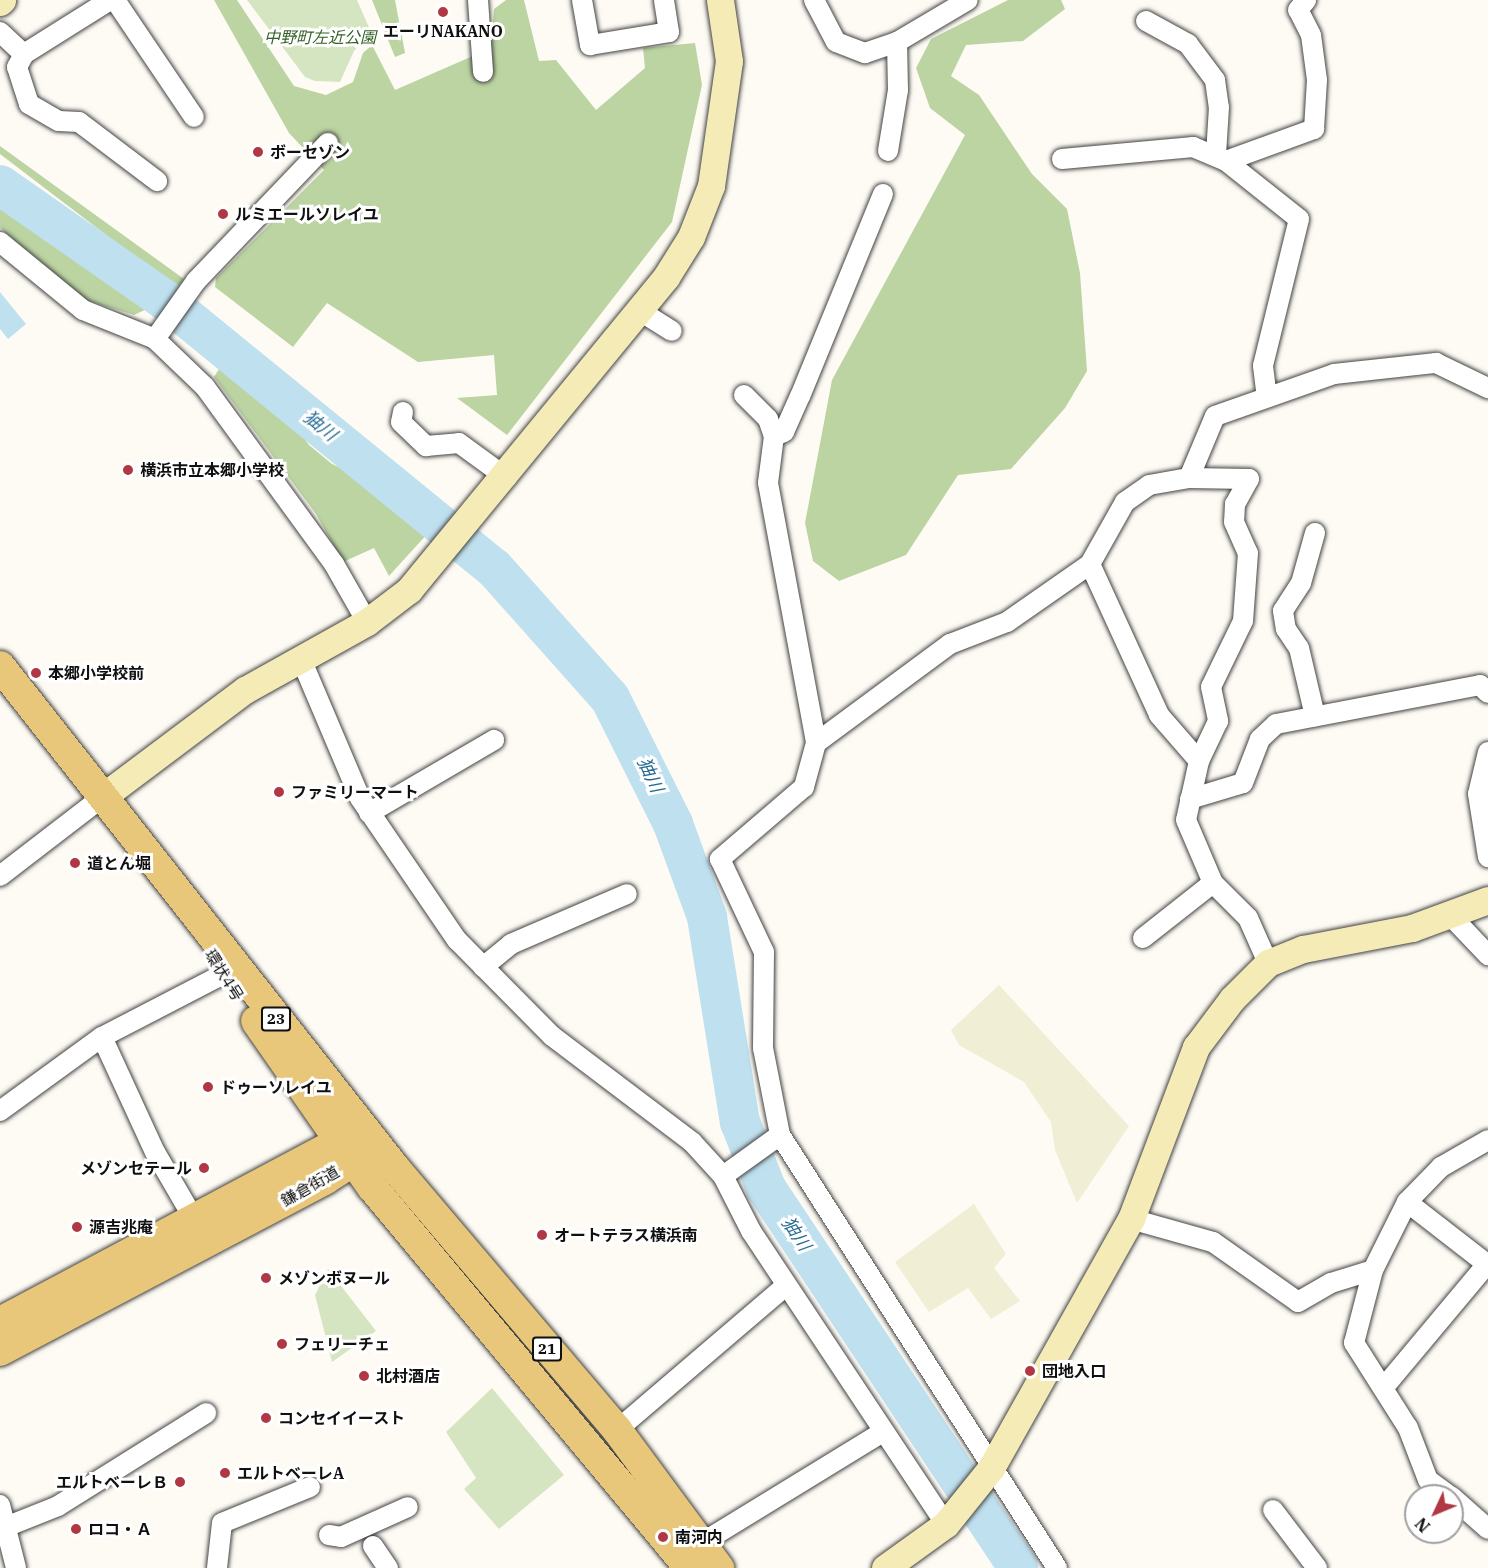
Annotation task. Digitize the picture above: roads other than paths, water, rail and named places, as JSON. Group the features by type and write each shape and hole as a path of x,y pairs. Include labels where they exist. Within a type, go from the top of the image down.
{"main road":[{"name":"環状4号","path":"0,666 105,795 184,903 345,1152"},
{"name":"環状4号","path":"228,972 369,1135"},
{"name":"鎌倉街道","path":"0,1351 345,1152 369,1135"},
{"name":"21","path":"369,1135 617,1430 695,1556"},
{"name":"鎌倉街道","path":"0,1322 194,1219 345,1152"},
{"name":"21","path":"345,1152 695,1556 719,1568"}],"street":[{"path":"110,0 24,54 17,67 29,104 59,121 79,122 156,181"},
{"path":"116,0 194,117"},
{"path":"478,0 474,33 483,72"},
{"path":"582,0 590,45 669,32 664,0"},
{"path":"0,876 245,690 367,622 440,558 507,478 637,309 666,278 691,237 711,186 729,61 720,0"},
{"path":"814,0 837,42 865,53 897,42 968,0"},
{"path":"1221,158 1314,129 1316,69 1311,35 1298,10 1306,0"},
{"path":"1146,21 1188,44 1215,80 1220,106 1221,158"},
{"path":"0,32 24,54"},
{"path":"888,151 898,90 897,42"},
{"path":"156,337 188,291 328,143"},
{"path":"1062,159 1193,147 1221,158 1299,219 1263,366 1267,397"},
{"path":"774,436 784,432 801,396 883,194"},
{"path":"0,242 82,310 156,337 205,387 334,564 367,622"},
{"path":"637,309 672,331"},
{"path":"1189,478 1215,416 1334,374 1436,363 1488,388"},
{"path":"744,395 768,419 774,436 768,483 816,743 804,787 720,859 764,952 763,1048 777,1138 989,1472 1057,1568"},
{"path":"403,412 401,422 426,446 459,443 507,478"},
{"path":"816,743 950,644 1007,622 1090,564 1125,502 1149,485 1189,478 1249,479 1235,504 1234,522 1248,553 1243,621 1212,687 1218,721 1199,761 1186,820 1213,883 1248,918 1268,963"},
{"path":"1315,533 1301,583 1283,611 1286,629 1299,648 1315,717"},
{"path":"1090,564 1159,715 1199,761"},
{"path":"301,658 369,813 458,940 552,1036 692,1142 727,1172 787,1285 881,1433 949,1521"},
{"path":"1190,799 1243,783 1260,739 1276,724 1480,685 1488,693"},
{"path":"369,813 494,740"},
{"path":"1488,752 1478,794 1488,857"},
{"path":"1143,938 1213,883"},
{"path":"483,967 511,944 627,894"},
{"path":"885,1568 949,1521 989,1472 1131,1220 1196,1047 1268,963 1303,949 1412,927 1488,900"},
{"path":"1449,914 1488,955"},
{"path":"0,1111 102,1036 228,972"},
{"path":"102,1036 155,1152 194,1219"},
{"path":"727,1172 777,1138"},
{"path":"1433,1484 1428,1480 1385,1386 1354,1343 1373,1270 1407,1202 1441,1167 1488,1140"},
{"path":"1385,1386 1487,1264 1407,1202"},
{"path":"1131,1220 1213,1242 1299,1302 1331,1283 1373,1270"},
{"path":"617,1430 787,1285"},
{"path":"8,1526 58,1506 206,1413"},
{"path":"695,1556 881,1433"},
{"path":"217,1568 222,1523 310,1486"},
{"path":"0,1505 8,1526 16,1568"},
{"path":"329,1535 341,1537 408,1508"},
{"path":"1464,1508 1488,1529"},
{"path":"1273,1510 1317,1568"},
{"path":"373,1546 388,1568"}],"water":[{"path":"0,292 26,324 8,339 0,329"}],"waterway":[{"name":"㹨川","path":"0,185 165,300 494,568 610,698 673,824 707,917 740,1122 766,1188 1018,1568"}],"place":[{"name":"エーリNAKANO","path":"443,12"},
{"name":"ボーセゾン","path":"258,152"},
{"name":"ルミエールソレイユ","path":"223,214"},
{"name":"横浜市立本郷小学校","path":"128,470"},
{"name":"本郷小学校前","path":"36,673"},
{"name":"ファミリーマート","path":"279,792"},
{"name":"道とん堀","path":"75,863"},
{"name":"ドゥーソレイユ","path":"208,1087"},
{"name":"メゾンセテール","path":"204,1168"},
{"name":"源吉兆庵","path":"77,1227"},
{"name":"オートテラス横浜南","path":"542,1235"},
{"name":"メゾンボヌール","path":"266,1278"},
{"name":"フェリーチェ","path":"282,1344"},
{"name":"団地入口","path":"1030,1371"},
{"name":"北村酒店","path":"364,1376"},
{"name":"コンセイイースト","path":"266,1418"},
{"name":"エルトベーレA","path":"225,1473"},
{"name":"エルトベーレＢ","path":"180,1482"},
{"name":"ロコ・Ａ","path":"76,1529"},
{"name":"南河内","path":"663,1537"}],"park label":[{"name":"中野町左近公園","path":"320,37"}]}
